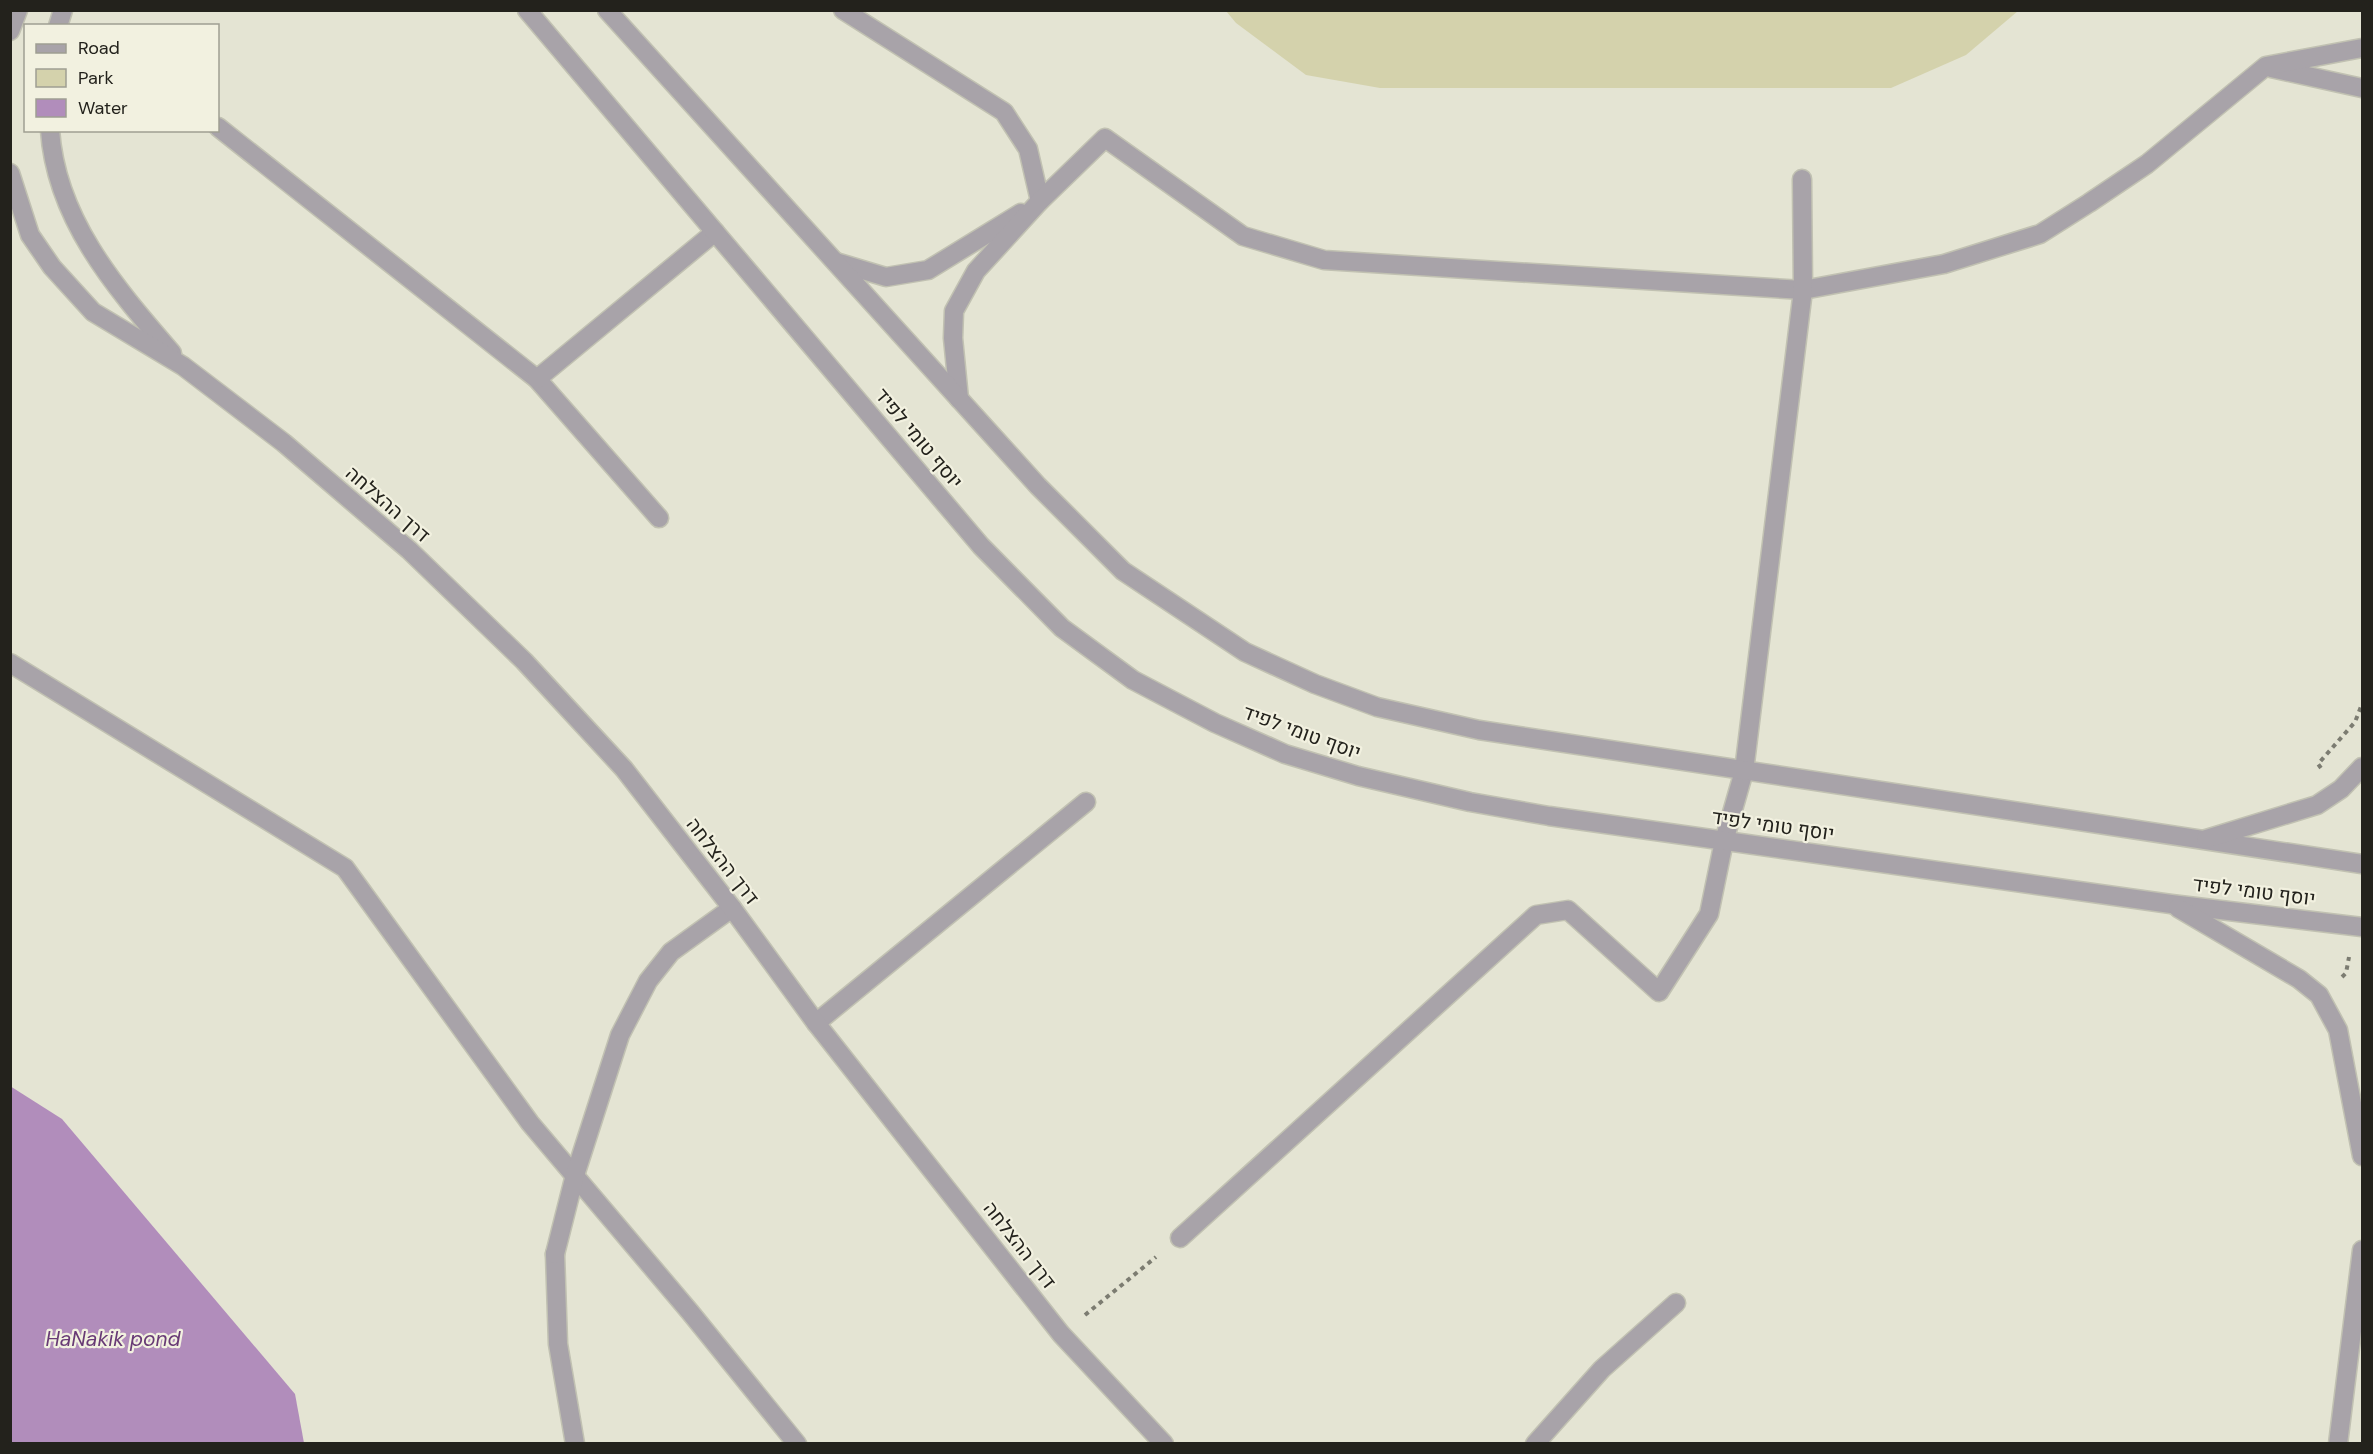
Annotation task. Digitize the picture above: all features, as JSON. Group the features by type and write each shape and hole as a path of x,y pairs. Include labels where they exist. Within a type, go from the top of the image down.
{"street":[{"path":"10,31 18,10"},
{"name":"יוסף טומי לפיד","path":"527,10 981,546 1062,628 1133,680 1235,732 1285,754 1358,776 1470,802 1549,816 2171,904 2362,927"},
{"name":"יוסף טומי לפיד","path":"607,10 1038,486 1123,571 1245,652 1315,684 1377,707 1511,735 2362,864"},
{"path":"843,10 1004,112 1028,149 1040,201"},
{"path":"959,399 953,338 954,311 976,271 1040,201 1105,138 1243,236 1324,260 1803,290 1944,264 2040,234 2147,164 2266,66 2362,48"},
{"path":"2266,66 2362,88"},
{"path":"219,128 537,379 659,518"},
{"name":"דרך ההצלחה","path":"50,132 55,166 68,208 85,239 114,286 183,366"},
{"name":"דרך ההצלחה","path":"10,174 30,235 52,267 93,312 183,366 284,443 409,550 524,661 624,769 732,908 816,1023 1061,1334 1164,1443"},
{"path":"1180,1238 1536,915 1568,910 1659,992 1709,914 1724,841 1744,771 1803,290 1802,180"},
{"path":"836,262 886,277 928,270 1040,201"},
{"path":"537,379 715,232"},
{"path":"10,663 345,868 530,1123 797,1443"},
{"path":"2202,840 2317,805 2341,789 2362,767"},
{"path":"816,1023 1086,802"},
{"path":"2171,904 2299,979 2319,996 2338,1030 2362,1156"},
{"path":"575,1443 558,1344 555,1254 574,1175 620,1035 648,981 672,952 732,908"},
{"path":"2338,1443 2362,1251"},
{"path":"1535,1443 1602,1369 1676,1303"}],"path":[{"path":"1061,1334 1180,1238"}],"green space":[{"path":"1226,11 2018,11 1966,55 1891,88 1380,88 1306,75 1236,23"}],"water":[{"name":"HaNakik pond","path":"10,1086 62,1119 295,1394 304,1443 11,1443"}]}
